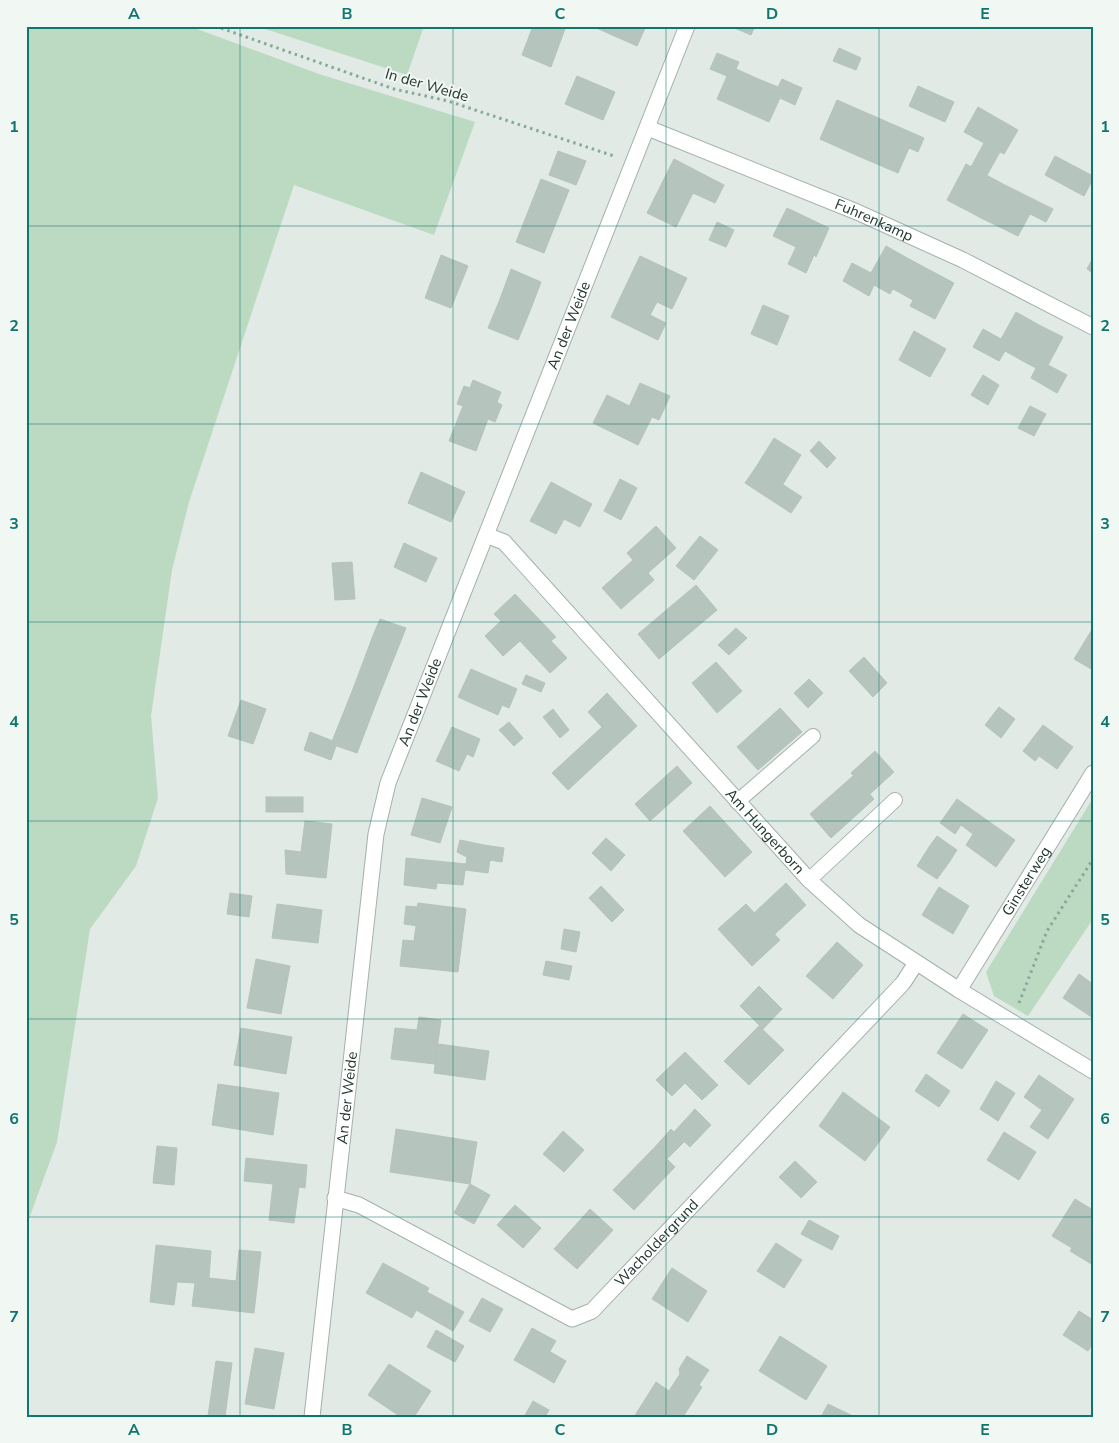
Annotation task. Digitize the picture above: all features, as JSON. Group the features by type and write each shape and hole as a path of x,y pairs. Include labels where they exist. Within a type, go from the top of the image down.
{"street":[{"name":"An der Weide","path":"312,1417 378,826 388,783 688,26"},
{"name":"Fuhrenkamp","path":"648,128 857,212 963,260 1093,327"},
{"name":"Am Hungerborn","path":"486,535 504,542 809,880 858,925 959,990 1093,1071"},
{"name":"Ginsterweg","path":"959,990 1093,773"},
{"name":"Wacholdergrund","path":"335,1198 360,1205 572,1318 592,1311 903,983 916,963"}],"lane":[{"path":"738,802 813,736"},
{"path":"809,880 895,800"}],"path":[{"name":"In der Weide","path":"215,26 394,89 448,101 634,162"},
{"path":"1012,1022 1047,931 1093,859"}],"green space":[{"path":"26,26 189,26 319,74 475,122 434,235 294,185 189,502 172,570 151,716 158,798 136,866 90,929 57,1142 26,1227"},
{"path":"256,26 424,26 407,75"},
{"path":"1093,798 1093,919 1028,1016 994,996 986,972"}],"building":[{"path":"533,26 566,26 551,67 522,55"},
{"path":"592,26 646,26 637,46"},
{"path":"730,26 755,26 751,35"},
{"path":"839,48 861,58 856,70 833,61"},
{"path":"717,53 739,62 736,69 756,78 742,110 717,99 727,76 710,69"},
{"path":"577,76 615,92 603,120 565,104"},
{"path":"756,78 778,87 782,79 802,88 795,105 780,98 769,122 742,110"},
{"path":"918,86 954,102 945,122 909,106"},
{"path":"837,100 876,117 858,156 820,139"},
{"path":"978,107 1018,130 1004,154 964,132"},
{"path":"876,117 924,138 918,152 909,148 898,173 858,156"},
{"path":"984,143 1000,152 987,175 971,167"},
{"path":"558,151 586,161 576,185 549,175"},
{"path":"1055,156 1093,176 1084,196 1045,175"},
{"path":"674,159 724,185 715,203 693,193 676,227 647,213"},
{"path":"966,164 1001,183 983,219 947,200"},
{"path":"541,179 569,190 544,253 516,242"},
{"path":"1001,183 1053,209 1046,222 1030,214 1018,236 983,219"},
{"path":"787,208 829,228 816,257 814,255 806,273 788,264 796,247 773,236"},
{"path":"717,222 734,230 726,247 709,240"},
{"path":"886,246 909,259 890,294 874,285 869,296 843,281 852,263 871,273"},
{"path":"441,255 468,266 451,308 425,298"},
{"path":"640,256 687,278 672,309 657,302 650,315 666,323 658,340 611,317"},
{"path":"1093,258 1093,273 1087,269"},
{"path":"909,259 954,283 935,319 910,306 913,300 893,289"},
{"path":"511,269 541,282 530,311 500,299"},
{"path":"500,299 530,311 518,340 488,328"},
{"path":"763,305 789,316 777,345 751,334"},
{"path":"1016,312 1039,325 1021,360 1005,351 999,361 973,347 983,329 1001,339"},
{"path":"1039,325 1063,337 1048,365 1067,375 1057,393 1031,378 1036,368 1021,360"},
{"path":"914,331 946,349 930,377 899,360"},
{"path":"983,375 999,385 988,405 971,395"},
{"path":"473,380 501,392 497,402 502,405 495,422 488,419 476,451 449,441 463,406 457,404 464,386 470,388"},
{"path":"640,383 670,396 659,420 629,407"},
{"path":"607,395 652,417 638,445 593,423"},
{"path":"1030,406 1046,414 1034,436 1018,428"},
{"path":"774,438 801,455 783,484 756,467"},
{"path":"819,441 836,458 827,468 810,451"},
{"path":"756,467 802,497 791,513 745,483"},
{"path":"421,472 465,492 451,522 408,503"},
{"path":"620,479 637,488 621,520 604,511"},
{"path":"551,482 592,504 580,527 564,519 556,534 530,521"},
{"path":"656,526 676,548 648,573 654,580 621,609 602,588 633,560 627,553"},
{"path":"700,536 718,550 694,580 676,566"},
{"path":"404,543 437,558 426,582 394,567"},
{"path":"352,562 355,599 335,600 332,563"},
{"path":"696,585 717,610 659,659 638,634"},
{"path":"515,594 556,637 551,641 567,658 550,673 520,641 503,656 485,636 501,621 494,614"},
{"path":"380,619 406,628 400,643 374,633"},
{"path":"736,628 747,638 729,655 718,645"},
{"path":"1093,628 1093,670 1074,659"},
{"path":"374,633 400,643 378,698 353,689"},
{"path":"864,657 887,683 873,697 849,671"},
{"path":"716,662 742,691 717,713 692,683"},
{"path":"471,669 517,689 509,708 502,705 498,715 458,697"},
{"path":"526,675 545,683 541,692 522,684"},
{"path":"809,679 823,693 808,708 794,693"},
{"path":"353,689 378,698 357,753 331,744"},
{"path":"607,693 637,726 568,790 552,773 602,727 588,712"},
{"path":"241,700 266,709 253,744 228,736"},
{"path":"999,707 1015,719 1001,738 985,725"},
{"path":"780,708 802,732 758,770 737,747"},
{"path":"553,709 569,730 560,738 543,717"},
{"path":"509,722 523,738 514,746 499,730"},
{"path":"1043,725 1073,747 1057,769 1039,756 1035,761 1023,751"},
{"path":"452,727 480,739 473,757 467,754 459,771 436,761"},
{"path":"310,732 333,741 331,744 336,746 331,760 304,750"},
{"path":"875,751 894,772 870,794 851,773"},
{"path":"677,766 692,783 650,821 635,804"},
{"path":"853,776 874,799 831,838 810,814"},
{"path":"266,797 303,797 303,812 266,812"},
{"path":"422,798 452,807 440,843 411,835"},
{"path":"957,799 1015,840 996,867 966,845 973,834 961,825 955,834 940,823"},
{"path":"710,806 731,829 704,854 683,831"},
{"path":"305,821 332,824 326,878 286,874 285,850 301,852"},
{"path":"731,829 752,852 725,877 704,854"},
{"path":"937,836 957,850 950,861 929,847"},
{"path":"606,838 625,855 611,871 592,853"},
{"path":"460,840 484,845 482,859 467,857 457,852"},
{"path":"484,845 504,848 502,862 482,859"},
{"path":"929,847 950,861 937,879 917,866"},
{"path":"467,857 490,860 488,873 465,870"},
{"path":"406,858 466,864 463,885 437,883 436,889 404,885"},
{"path":"786,883 806,905 774,935 754,913"},
{"path":"601,886 624,910 612,922 589,898"},
{"path":"939,887 969,906 953,934 922,915"},
{"path":"230,893 252,896 249,917 227,914"},
{"path":"418,903 466,909 463,932 404,924 406,906 417,907"},
{"path":"277,904 322,910 318,943 272,938"},
{"path":"746,904 780,940 752,966 718,929"},
{"path":"416,926 463,932 458,972 400,966 403,940 414,941"},
{"path":"564,929 580,932 576,952 561,949"},
{"path":"837,942 863,965 833,999 806,976"},
{"path":"256,959 290,966 281,1014 247,1008"},
{"path":"546,961 572,966 569,980 543,975"},
{"path":"1079,974 1093,984 1093,1018 1063,998"},
{"path":"759,986 782,1009 763,1029 740,1006"},
{"path":"963,1014 988,1030 962,1069 937,1053"},
{"path":"419,1017 441,1020 435,1064 391,1059 395,1028 417,1030"},
{"path":"759,1026 784,1050 749,1085 724,1061"},
{"path":"241,1028 292,1037 286,1074 234,1065"},
{"path":"438,1044 489,1051 485,1080 434,1073"},
{"path":"685,1052 718,1085 702,1100 685,1083 672,1096 656,1080"},
{"path":"926,1074 950,1091 939,1107 915,1091"},
{"path":"1039,1075 1074,1099 1048,1139 1030,1127 1042,1110 1024,1097"},
{"path":"996,1081 1015,1093 998,1121 980,1109"},
{"path":"218,1084 279,1093 273,1135 212,1125"},
{"path":"843,1092 890,1127 865,1161 819,1126"},
{"path":"695,1109 711,1125 690,1147 674,1132"},
{"path":"396,1129 477,1142 470,1184 390,1172"},
{"path":"671,1129 684,1142 667,1159 655,1147"},
{"path":"563,1131 584,1150 564,1172 543,1154"},
{"path":"1004,1132 1036,1152 1019,1180 987,1160"},
{"path":"157,1146 177,1148 174,1185 153,1183"},
{"path":"655,1147 675,1167 634,1210 613,1190"},
{"path":"246,1158 307,1165 305,1188 299,1187 294,1223 269,1220 273,1184 244,1181"},
{"path":"795,1161 817,1182 801,1198 779,1177"},
{"path":"470,1184 490,1195 474,1224 454,1213"},
{"path":"1075,1199 1093,1210 1093,1265 1070,1251 1072,1248 1052,1236"},
{"path":"515,1205 541,1228 523,1248 497,1225"},
{"path":"590,1209 613,1230 577,1269 554,1249"},
{"path":"809,1220 839,1236 832,1250 801,1234"},
{"path":"776,1243 802,1260 784,1288 757,1271"},
{"path":"156,1245 211,1251 209,1278 236,1281 239,1250 261,1252 254,1313 192,1306 195,1283 177,1282 174,1305 150,1302"},
{"path":"383,1263 429,1288 412,1318 366,1293"},
{"path":"672,1268 707,1291 688,1322 652,1299"},
{"path":"427,1292 464,1312 453,1331 416,1310"},
{"path":"482,1298 503,1309 490,1332 469,1321"},
{"path":"1079,1311 1093,1320 1093,1343 1088,1351 1063,1335"},
{"path":"532,1328 556,1341 537,1373 514,1360"},
{"path":"436,1330 464,1346 455,1362 427,1347"},
{"path":"780,1336 827,1366 806,1400 759,1371"},
{"path":"255,1348 284,1353 274,1409 245,1404"},
{"path":"549,1351 566,1361 554,1383 537,1373"},
{"path":"687,1356 709,1370 699,1385 680,1374 679,1369"},
{"path":"216,1361 232,1363 225,1417 208,1416"},
{"path":"389,1364 431,1391 414,1417 401,1417 368,1395"},
{"path":"680,1374 702,1387 683,1417 634,1417 656,1382 669,1391"},
{"path":"533,1401 549,1410 545,1417 524,1417"},
{"path":"828,1404 855,1417 821,1417"}]}
